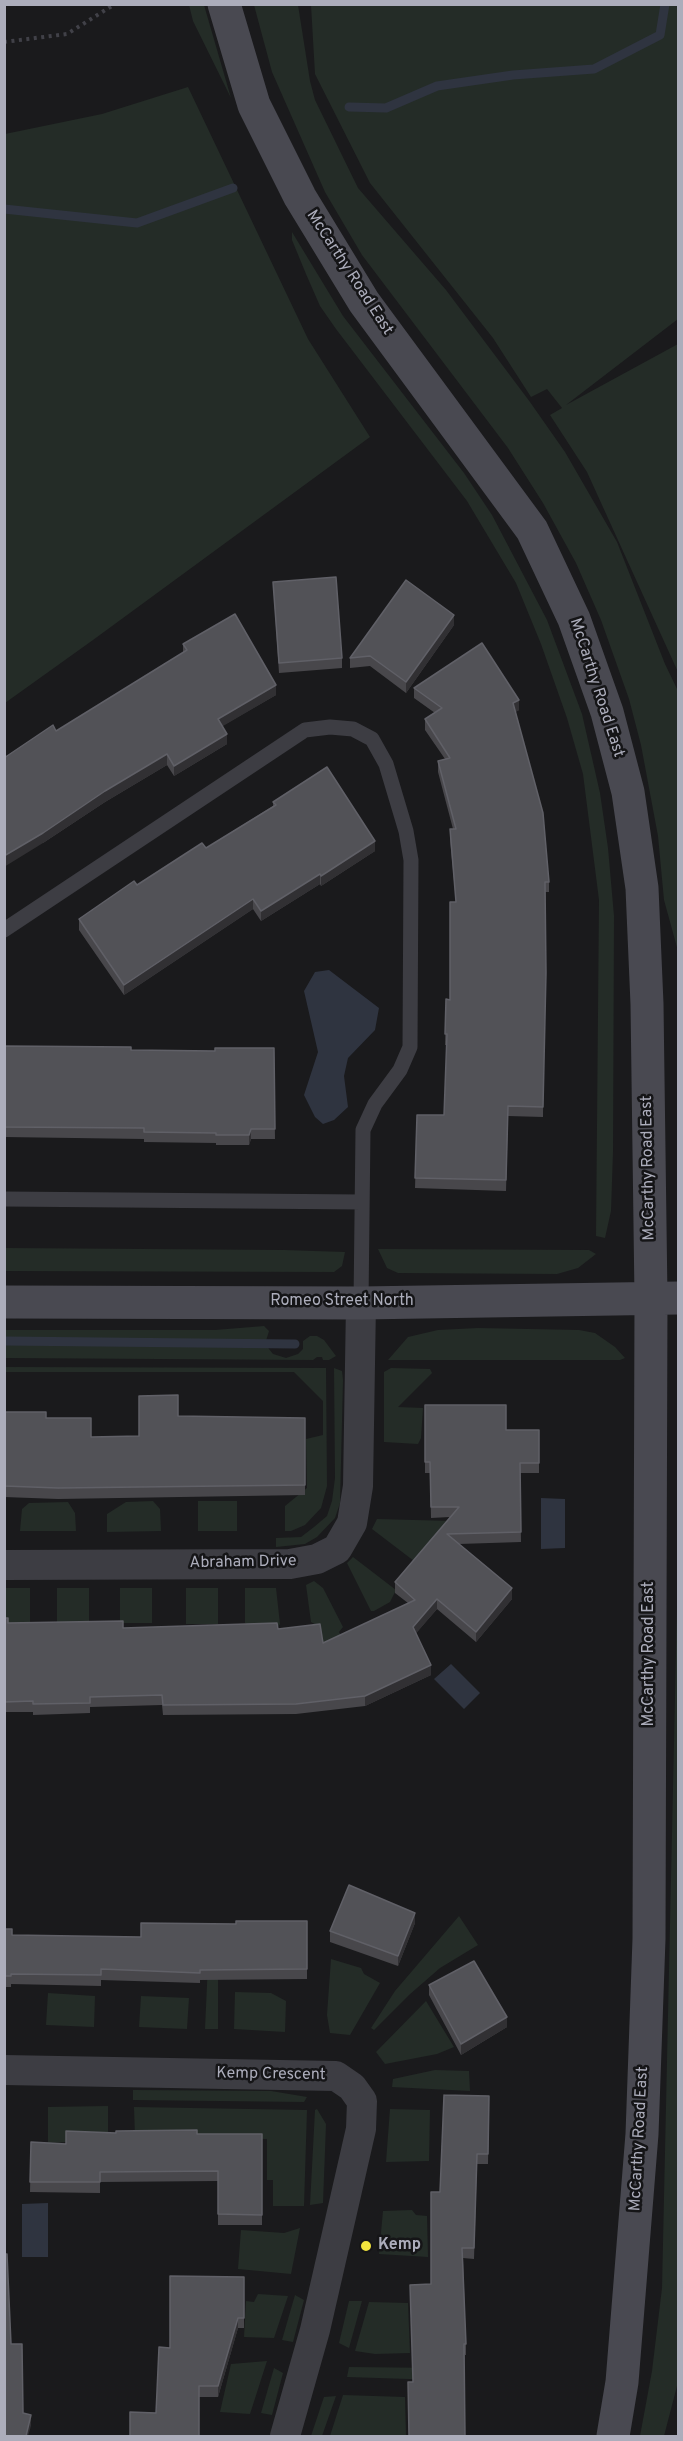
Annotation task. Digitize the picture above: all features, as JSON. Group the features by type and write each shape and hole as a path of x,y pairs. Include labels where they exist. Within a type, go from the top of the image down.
{"street":[{"name":"McCarthy Road East","path":"224,4 254,105 300,197 364,302 532,530 574,619 607,712 628,792 642,888 665,1298 642,2134 622,2382 613,2436"},
{"name":"Romeo Street North","path":"4,1302 361,1303 665,1298"},
{"name":"Abraham Drive","path":"4,1565 290,1564 317,1559 337,1549 352,1523 358,1486 361,1303"},
{"name":"Kemp Crescent","path":"4,2070 336,2076 352,2087 362,2101 361,2129 315,2330 285,2436"}],"lane":[{"path":"4,930 305,730 330,727 353,729 372,739 386,764 406,831 411,860 410,1047 400,1070 375,1104 363,1130 361,1303"},
{"path":"4,1198 362,1202"}],"path":[{"path":"4,42 67,34 115,4"}],"shaded area":[{"path":"189,5 204,5 231,98 193,21"},
{"path":"254,5 298,5 315,100 358,188 446,290 530,402 565,452 617,542 665,664 678,691 678,951 664,900 658,836 641,745 629,699 601,620 576,563 543,503 508,448 362,255 325,192 272,72"},
{"path":"311,5 678,5 678,319 566,405 678,344 678,672 587,472 550,415 562,408 547,389 531,397 493,338 370,183 315,74"},
{"path":"188,87 308,339 370,437 5,703 5,134 102,114"},
{"path":"292,232 343,316 464,473 492,515 547,620 582,714 600,793 614,916 613,1152 611,1211 605,1238 596,1236 599,900 583,774 567,718 541,644 516,583 467,501 320,306 292,240"},
{"path":"5,1248 345,1252 342,1266 334,1272 5,1271"},
{"path":"378,1249 589,1250 596,1254 578,1268 557,1274 398,1273 387,1268"},
{"path":"264,1326 269,1331 265,1344 273,1354 286,1358 298,1354 303,1349 303,1341 310,1336 317,1336 324,1340 336,1356 329,1360 323,1360 322,1357 313,1360 5,1358 5,1330 215,1330"},
{"path":"478,1328 579,1330 595,1333 615,1347 625,1358 620,1360 388,1360 408,1337 438,1330"},
{"path":"5,1367 326,1368 327,1486 321,1508 305,1525 285,1531 285,1506 307,1488 306,1439 323,1435 323,1401 294,1372 5,1372"},
{"path":"334,1368 342,1371 343,1380 340,1503 335,1518 317,1537 305,1544 276,1547 276,1538 301,1537 314,1527 327,1516 332,1501 335,1478"},
{"path":"391,1368 430,1369 432,1373 398,1407 423,1408 421,1438 418,1444 384,1442 384,1372"},
{"path":"153,1501 160,1509 161,1531 107,1532 107,1514 126,1502"},
{"path":"198,1501 237,1501 237,1531 198,1531"},
{"path":"68,1502 75,1513 76,1531 20,1531 22,1509 29,1503"},
{"path":"377,1519 452,1521 414,1561 372,1529"},
{"path":"353,1557 396,1590 390,1602 371,1611 347,1563"},
{"path":"678,1560 677,2386 664,2436 640,2436 652,2371 662,2288"},
{"path":"314,1581 323,1588 343,1627 339,1632 344,1641 324,1647 318,1626 311,1622 306,1585"},
{"path":"4,1588 30,1588 30,1624 5,1624"},
{"path":"57,1588 89,1588 89,1623 57,1623"},
{"path":"120,1588 152,1588 152,1623 120,1623"},
{"path":"186,1588 218,1588 218,1624 186,1624"},
{"path":"245,1588 276,1588 280,1624 276,1629 256,1631 245,1623"},
{"path":"459,1916 478,1945 440,1968 374,2030 371,2028 395,1991"},
{"path":"209,1941 218,1941 218,2029 205,2029"},
{"path":"331,1959 361,1968 364,1974 380,1983 350,2035 330,2033 327,2015"},
{"path":"235,1992 271,1993 286,2001 285,2032 234,2029"},
{"path":"48,1993 95,1996 94,2027 46,2025"},
{"path":"141,1996 189,1998 187,2029 139,2027"},
{"path":"426,2001 454,2047 437,2054 385,2064 376,2052"},
{"path":"435,2070 469,2071 470,2091 392,2087 393,2079"},
{"path":"133,2090 271,2091 307,2097 304,2102 133,2100"},
{"path":"108,2106 108,2140 48,2143 48,2107"},
{"path":"134,2107 307,2110 304,2206 273,2206 273,2180 267,2180 267,2139 135,2137"},
{"path":"317,2109 326,2124 323,2203 310,2205 315,2110"},
{"path":"390,2109 430,2110 429,2161 386,2162"},
{"path":"412,2210 416,2215 427,2216 428,2257 379,2254 383,2211"},
{"path":"300,2228 291,2274 238,2269 241,2230 284,2233"},
{"path":"258,2294 288,2296 274,2338 244,2337 246,2301 254,2302"},
{"path":"295,2295 304,2300 293,2342 282,2340"},
{"path":"349,2301 362,2301 349,2348 339,2343"},
{"path":"369,2302 408,2303 410,2353 375,2354 355,2351"},
{"path":"267,2361 250,2414 220,2412 231,2364"},
{"path":"349,2367 441,2368 440,2380 347,2377"},
{"path":"274,2368 283,2373 272,2415 261,2413"},
{"path":"343,2395 405,2397 406,2436 330,2436"},
{"path":"336,2396 322,2436 311,2436 324,2397"}],"water":[{"path":"329,970 379,1008 375,1030 348,1058 344,1076 348,1107 334,1120 323,1124 315,1117 304,1095 318,1052 304,991 315,972"},
{"path":"541,1498 565,1499 565,1548 541,1549"},
{"path":"451,1664 480,1693 464,1709 434,1679"},
{"path":"48,2203 48,2257 22,2257 22,2204"}],"building":[{"path":"336,577 342,658 279,663 273,582"},
{"path":"406,580 454,615 406,682 370,656 350,658"},
{"path":"235,614 276,685 218,719 227,734 174,766 167,754 4,856 4,758 53,725 56,731 187,650 183,644"},
{"path":"482,643 519,700 513,703 543,813 549,882 545,882 546,973 543,1107 508,1106 506,1180 415,1178 417,1115 444,1115 446,999 450,1000 450,902 456,902 450,829 456,829 438,761 450,758 425,719 442,708 414,688"},
{"path":"327,767 375,841 261,911 253,899 124,985 79,919 134,881 137,885 202,843 206,848 276,805 273,802"},
{"path":"4,1046 131,1047 131,1050 215,1051 215,1048 274,1048 275,1129 251,1129 249,1135 216,1135 216,1133 144,1132 144,1128 4,1127"},
{"path":"178,1395 178,1416 305,1418 305,1485 58,1488 4,1486 4,1412 46,1412 46,1418 91,1418 91,1437 139,1436 139,1396"},
{"path":"425,1405 506,1405 506,1430 539,1430 539,1463 520,1463 521,1532 447,1534 512,1588 476,1632 437,1599 413,1627 431,1665 365,1696 296,1704 163,1705 162,1695 90,1697 90,1703 4,1702 4,1618 8,1618 8,1623 123,1621 123,1628 277,1623 278,1629 320,1624 323,1643 415,1600 395,1582 459,1507 431,1507 430,1462 425,1462"},
{"path":"349,1885 415,1913 398,1956 330,1931"},
{"path":"236,1921 307,1921 307,1969 200,1970 200,1973 101,1969 101,1975 11,1974 11,1976 4,1976 4,1929 12,1929 12,1935 141,1937 141,1923 236,1924"},
{"path":"474,1961 507,2017 461,2044 429,1985"},
{"path":"444,2095 489,2096 488,2154 477,2154 474,2248 462,2248 466,2344 464,2344 465,2436 409,2436 408,2382 413,2382 410,2285 431,2284 431,2192 440,2192"},
{"path":"197,2130 197,2134 262,2134 262,2215 218,2214 218,2171 100,2172 100,2182 30,2182 31,2142 66,2144 66,2131 116,2133 116,2131"},
{"path":"4,2254 7,2254 11,2344 22,2344 23,2413 31,2415 26,2436 4,2436"},
{"path":"170,2276 244,2277 244,2318 238,2318 218,2386 199,2386 199,2436 130,2436 130,2412 156,2413 159,2347 170,2348"}],"waterway":[{"path":"349,107 386,108 437,86 513,75 594,69 660,35 665,4"},
{"path":"4,209 137,223 233,188"},
{"path":"4,1341 295,1344"}],"place":[{"name":"Kemp","path":"366,2246"}]}
